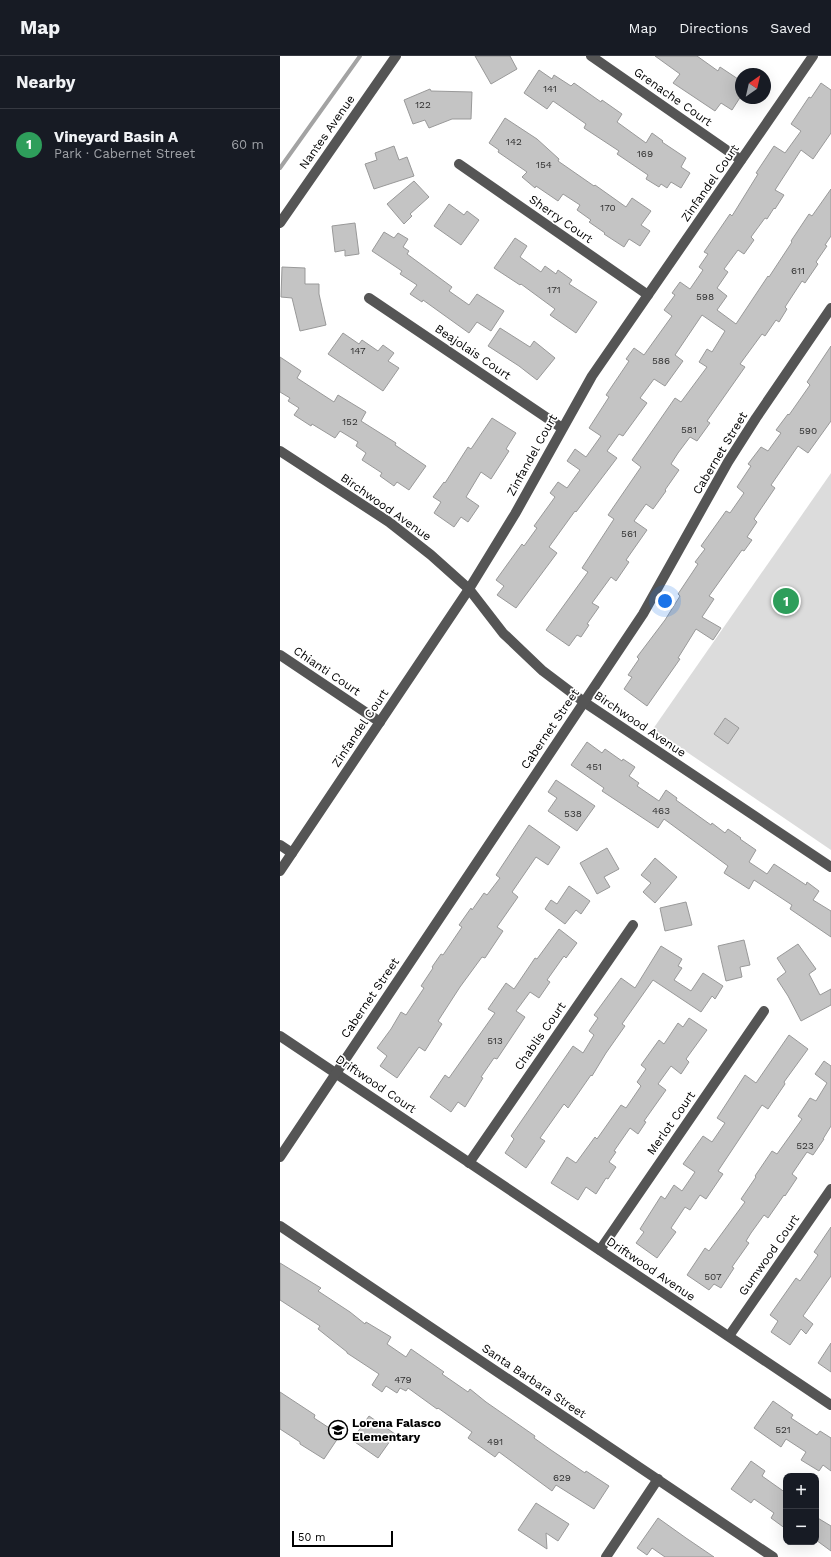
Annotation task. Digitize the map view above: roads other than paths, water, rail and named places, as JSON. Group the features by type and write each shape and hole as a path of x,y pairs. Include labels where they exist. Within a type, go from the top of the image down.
{"street":[{"name":"Nantes Avenue","path":"280,223 396,56"},
{"name":"Grenache Court","path":"591,56 741,160"},
{"name":"Zinfandel Court","path":"280,871 469,589 515,514 592,376 813,56"},
{"name":"Sherry Court","path":"459,164 648,295"},
{"name":"Beajolais Court","path":"369,298 562,428"},
{"name":"Cabernet Street","path":"280,1157 643,614 732,456 831,308"},
{"name":"Birchwood Avenue","path":"280,450 389,522 431,555 469,589 503,633 543,671 584,702 831,867"},
{"name":"Chianti Court","path":"280,655 380,722"},
{"path":"280,845 292,853"},
{"name":"Chablis Court","path":"469,1163 633,925"},
{"name":"Merlot Court","path":"600,1250 764,1011"},
{"name":"Driftwood Court","path":"280,1036 457,1154"},
{"name":"Driftwood Avenue","path":"457,1154 831,1405"},
{"name":"Gumwood Court","path":"729,1336 831,1189"},
{"name":"Santa Barbara Street","path":"280,1226 773,1557"},
{"path":"606,1557 658,1480"}],"waterway":[{"path":"280,168 360,56"}],"place":[{"name":"Vineyard Basin A","path":"786,601"},
{"name":"Lorena Falasco Elementary","path":"338,1430"}]}
